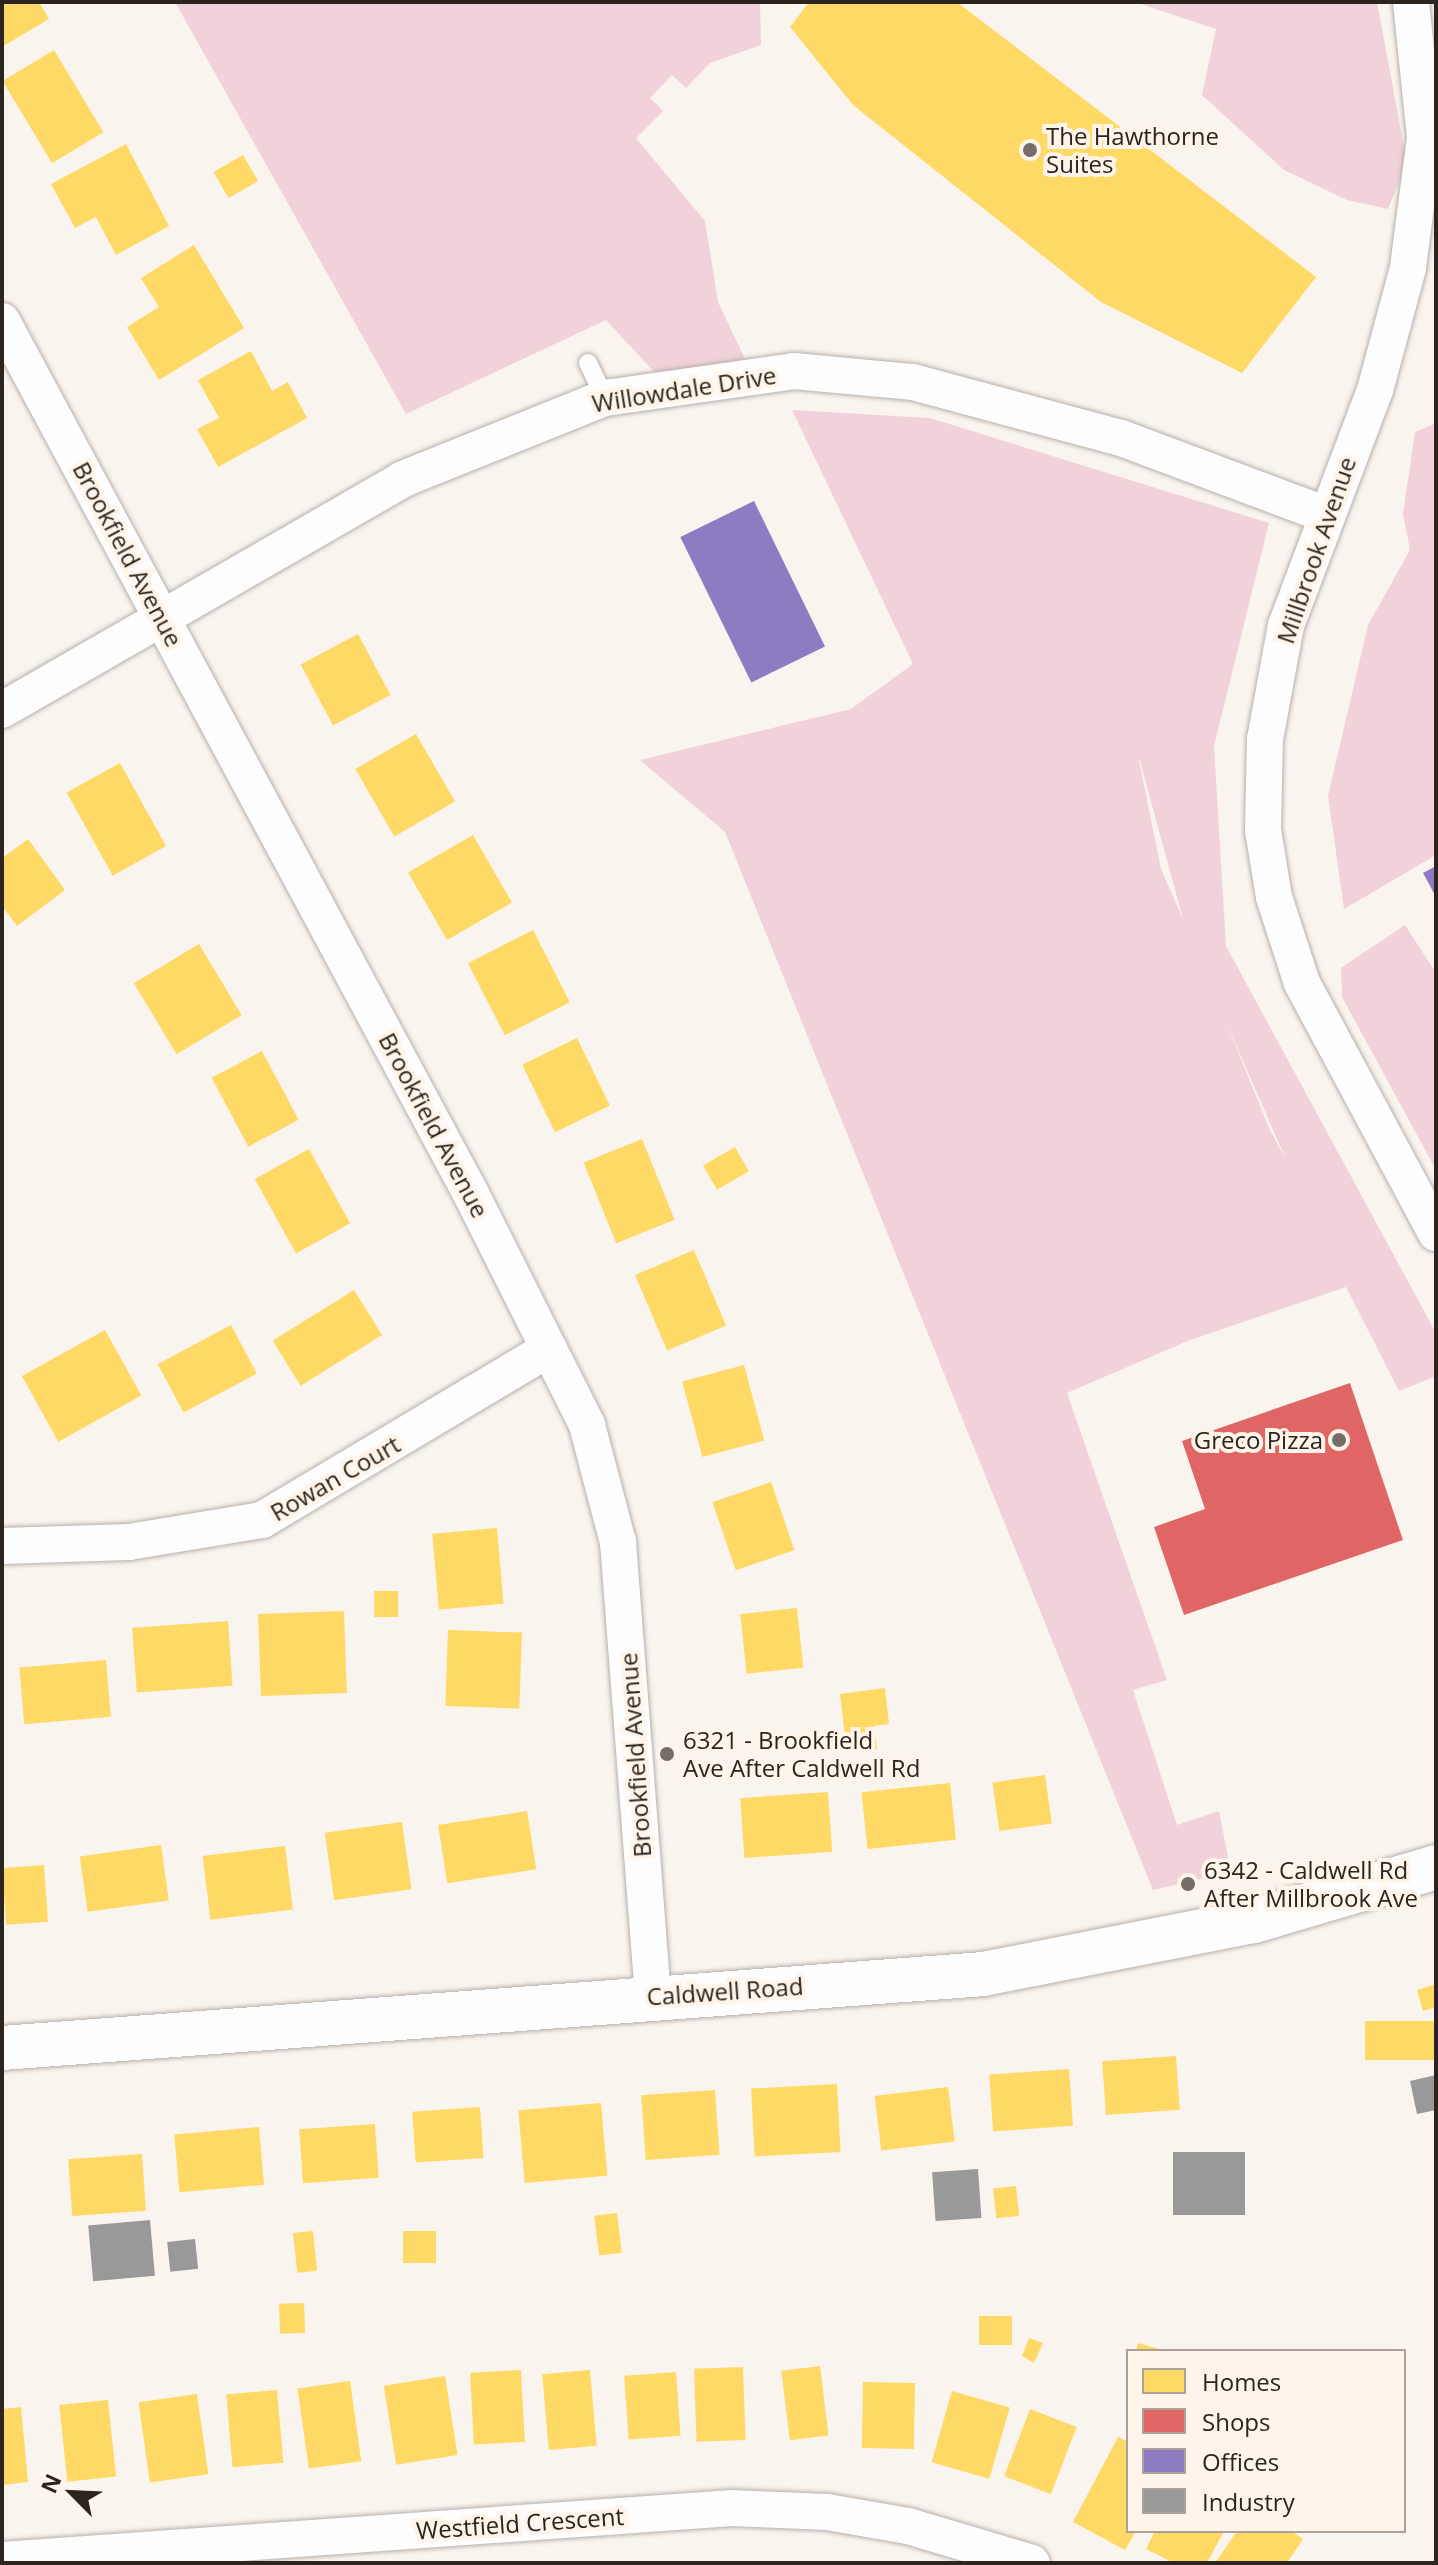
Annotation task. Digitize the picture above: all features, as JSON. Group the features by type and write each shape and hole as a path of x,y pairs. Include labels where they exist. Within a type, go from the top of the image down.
{"street":[{"name":"Millbrook Avenue","path":"1411,2 1425,138 1408,268 1375,390 1324,514 1286,625 1265,739 1265,853 1302,983 1436,1233"},
{"name":"Brookfield Avenue","path":"2,321 549,1349 602,1466 618,1542 653,1995"},
{"name":"Willowdale Drive","path":"2,710 164,621 403,479 605,398 794,371 913,382 1121,438 1324,514"},
{"name":"Rowan Court","path":"2,1546 129,1542 262,1520 549,1349"},
{"name":"Caldwell Road","path":"2,2048 653,1995 983,1974 1073,1960 1254,1921 1436,1867"},
{"name":"Westfield Crescent","path":"2,2560 732,2508 827,2512 908,2526 1032,2563"}],"lane":[{"path":"588,363 605,398"}],"shaded area":[{"path":"175,2 760,2 761,45 710,63 686,88 672,75 650,98 663,111 636,138 705,221 718,302 745,359 669,388 606,320 406,414"},
{"path":"1135,2 1377,2 1407,163 1388,209 1347,200 1284,170 1202,95 1216,29"},
{"path":"792,410 930,418 1269,523 1214,746 1226,946 1436,1333 1436,1376 1399,1391 1346,1287 1190,1340 1067,1393 1167,1680 1133,1690 1177,1825 1219,1811 1231,1872 1153,1890 725,832 640,760 851,709 913,664","holes":["1140,761 1183,919 1161,869","1226,1022 1284,1155 1284,1156 1270,1130"]},
{"path":"1436,423 1436,855 1344,909 1328,796 1368,625 1410,550 1403,514 1415,432"},
{"path":"1405,925 1436,973 1436,1170 1342,997 1341,968"}],"building: Homes":[{"path":"2,2 39,2 49,19 2,47"},
{"name":"The Hawthorne Suites","path":"809,2 957,2 1316,277 1242,373 1101,302 853,105 790,27"},
{"path":"54,50 103,132 52,163 3,81"},
{"path":"126,144 169,226 116,255 96,217 75,228 51,184"},
{"path":"243,155 258,181 229,198 214,172"},
{"path":"194,245 244,328 159,380 127,327 159,307 141,278"},
{"path":"251,351 272,391 288,382 307,418 218,467 197,429 219,418 198,380"},
{"path":"358,634 390,695 333,725 301,665"},
{"path":"416,734 455,802 394,837 355,769"},
{"path":"120,763 166,846 113,876 67,793"},
{"path":"473,835 512,903 447,940 408,872"},
{"path":"28,839 65,890 17,926 2,906 2,858"},
{"path":"533,930 570,1002 505,1035 468,963"},
{"path":"199,944 242,1015 177,1054 134,983"},
{"path":"577,1038 610,1105 555,1132 522,1065"},
{"path":"262,1051 299,1120 248,1147 212,1078"},
{"path":"642,1139 675,1220 616,1243 584,1163"},
{"path":"735,1147 749,1171 717,1190 703,1166"},
{"path":"309,1149 350,1223 296,1253 255,1179"},
{"path":"694,1250 726,1325 667,1350 635,1275"},
{"path":"354,1290 382,1335 301,1386 273,1341"},
{"path":"231,1325 257,1374 184,1413 158,1364"},
{"path":"105,1330 141,1396 58,1442 22,1376"},
{"path":"744,1365 764,1440 702,1457 682,1382"},
{"path":"771,1482 794,1550 736,1570 712,1502"},
{"path":"497,1528 504,1604 439,1609 432,1534"},
{"path":"374,1591 398,1591 398,1617 374,1617"},
{"path":"797,1608 803,1668 747,1674 740,1614"},
{"path":"344,1611 347,1693 261,1696 258,1614"},
{"path":"228,1621 233,1686 137,1693 132,1628"},
{"path":"448,1630 522,1633 519,1709 445,1706"},
{"path":"106,1660 111,1717 24,1724 19,1668"},
{"path":"885,1688 889,1724 874,1726 877,1749 847,1753 840,1694"},
{"path":"1045,1775 1052,1824 999,1831 993,1782"},
{"path":"950,1783 956,1840 867,1849 861,1792"},
{"path":"828,1792 832,1852 744,1858 740,1798"},
{"path":"527,1811 536,1869 447,1883 438,1825"},
{"path":"402,1822 411,1889 334,1900 325,1833"},
{"path":"161,1845 169,1900 88,1912 80,1856"},
{"path":"285,1846 293,1910 210,1920 203,1856"},
{"path":"44,1865 48,1922 6,1925 2,1868"},
{"path":"1436,1984 1436,2007 1423,2011 1417,1990"},
{"path":"1365,2021 1436,2021 1436,2060 1365,2060"},
{"path":"1176,2056 1180,2110 1106,2115 1102,2061"},
{"path":"1069,2069 1073,2126 993,2131 989,2075"},
{"path":"837,2084 841,2152 755,2156 751,2089"},
{"path":"948,2087 955,2142 881,2151 875,2096"},
{"path":"715,2090 720,2155 646,2160 641,2095"},
{"path":"601,2103 607,2176 525,2183 518,2110"},
{"path":"480,2107 484,2158 416,2163 412,2112"},
{"path":"375,2124 379,2178 303,2183 299,2129"},
{"path":"259,2127 264,2185 179,2192 174,2134"},
{"path":"142,2154 146,2211 72,2216 68,2159"},
{"path":"1016,2186 1019,2216 996,2218 993,2188"},
{"path":"617,2213 622,2253 599,2256 594,2216"},
{"path":"313,2231 317,2271 297,2273 293,2233"},
{"path":"403,2231 436,2231 436,2263 403,2263"},
{"path":"304,2303 305,2333 280,2334 279,2304"},
{"path":"979,2316 1012,2316 1012,2345 979,2345"},
{"path":"1029,2338 1043,2343 1034,2363 1022,2356"},
{"path":"1138,2343 1159,2349 1136,2349"},
{"path":"820,2366 829,2435 790,2440 781,2371"},
{"path":"743,2367 746,2440 697,2442 694,2369"},
{"path":"521,2370 525,2442 474,2445 470,2373"},
{"path":"590,2370 597,2446 549,2450 542,2374"},
{"path":"676,2372 680,2436 629,2439 624,2376"},
{"path":"445,2376 458,2455 396,2465 384,2386"},
{"path":"350,2381 361,2461 309,2469 298,2388"},
{"path":"863,2382 915,2383 914,2449 862,2448"},
{"path":"277,2390 283,2463 233,2467 226,2394"},
{"path":"952,2391 1010,2408 989,2479 932,2462"},
{"path":"197,2394 208,2474 150,2482 139,2402"},
{"path":"108,2400 116,2477 67,2482 59,2405"},
{"path":"21,2407 28,2482 2,2485 2,2409"},
{"path":"1030,2409 1077,2427 1051,2494 1004,2476"},
{"path":"1118,2437 1126,2441 1126,2533 1135,2533 1125,2550 1073,2522"},
{"path":"1154,2533 1223,2533 1207,2563 1174,2563 1146,2549"},
{"path":"1236,2533 1294,2533 1303,2539 1287,2563 1215,2563"}],"building: Shops":[{"path":"1350,1383 1403,1540 1184,1615 1154,1527 1205,1509 1182,1441"}],"building: Offices":[{"path":"754,501 825,647 751,683 680,537"},
{"path":"1436,866 1436,897 1423,873"}],"building: Industry":[{"path":"1436,2075 1436,2110 1417,2114 1410,2081"},
{"path":"1173,2152 1245,2152 1245,2215 1173,2215"},
{"path":"978,2169 981,2218 936,2221 932,2172"},
{"path":"150,2220 155,2276 93,2281 88,2225"},
{"path":"195,2239 198,2269 170,2272 167,2242"}],"place":[{"name":"The Hawthorne Suites","path":"1030,150"},
{"name":"Greco Pizza","path":"1339,1440"},
{"name":"6321 - Brookfield Ave After Caldwell Rd","path":"667,1754"},
{"name":"6342 - Caldwell Rd After Millbrook Ave","path":"1188,1884"}]}
